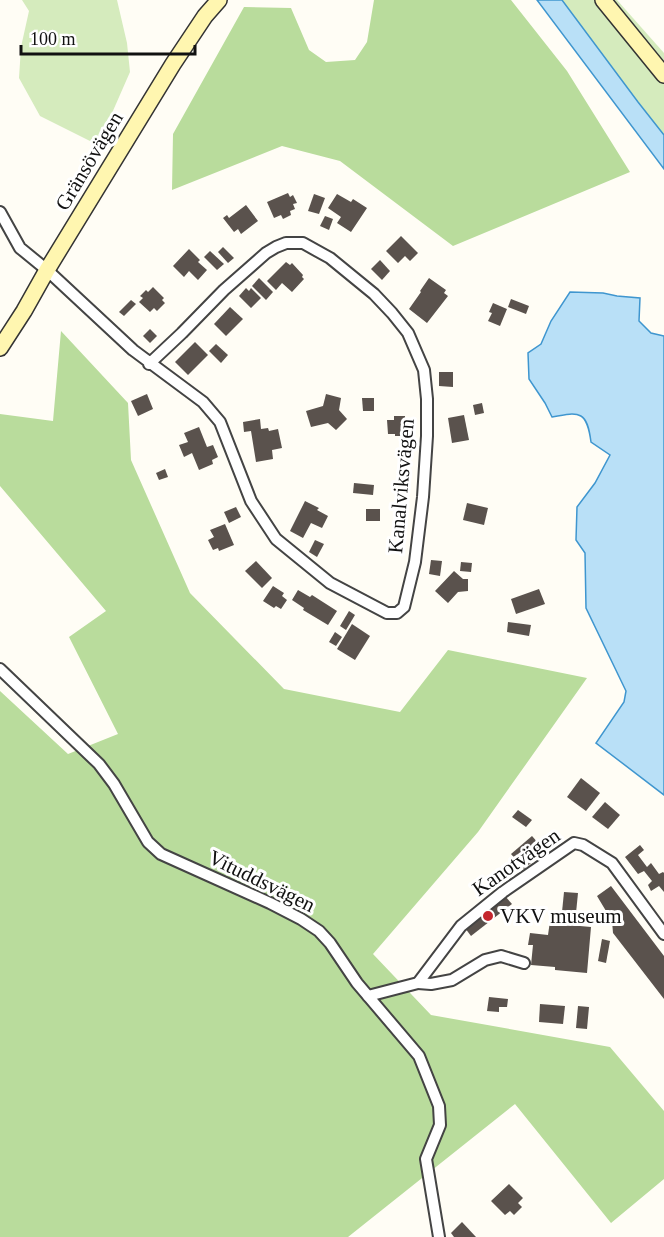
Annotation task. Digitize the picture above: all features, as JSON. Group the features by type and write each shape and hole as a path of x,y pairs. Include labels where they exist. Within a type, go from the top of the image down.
{"street":[{"name":"Gränsövägen","path":"0,348 173,64 205,16 219,0"},
{"path":"603,0 664,75"},
{"name":"Kanalviksvägen","path":"0,212 20,248 133,350 149,363 203,402 220,422 251,501 276,539 330,584 387,613 397,613 404,607 415,562 423,497 427,399 423,369 408,333 374,294 330,258 303,243 286,243 257,260 149,363"},
{"name":"Vituddsvägen","path":"0,669 99,764 114,784 148,842 161,854 270,903 319,931 357,983 419,1056 439,1106 440,1125 426,1159 440,1237"},
{"name":"Kanotvägen","path":"418,983 461,926 503,892 574,843 612,863 664,934"},
{"path":"368,996 418,983 431,984 452,980 485,960 501,956 524,963"}],"green space":[{"path":"22,0 117,0 127,43 130,72 98,145 40,116 19,78 21,47 29,11"},
{"path":"374,0 511,0 567,71 630,172 453,246 340,161 282,146 172,190 173,134 244,7 291,8 309,50 326,62 355,60 367,42"},
{"path":"562,0 617,0 664,53 664,135 638,102"},
{"path":"61,331 128,403 131,460 190,593 284,689 400,712 448,650 587,678 478,832 373,954 431,1015 610,1047 664,1111 664,1179 611,1223 515,1104 348,1237 0,1237 0,691 68,754 118,734 69,637 106,611 0,486 0,414 53,421"}],"water":[{"path":"537,0 562,0 664,135 664,169"},
{"path":"570,292 603,293 640,298 639,321 651,333 664,336 664,795 596,743 624,702 626,691 586,608 585,553 576,540 577,507 595,483 610,455 591,442 585,419 581,416 570,414 552,417 529,379 528,353 541,344 551,321"}],"building":[{"path":"288,193 290,197 293,195 297,203 293,204 295,209 290,211 291,215 283,219 281,215 274,218 267,202"},
{"path":"314,194 325,198 319,214 308,211"},
{"path":"337,194 351,202 353,199 367,208 351,232 337,223 341,217 328,208"},
{"path":"246,205 258,221 241,234 238,229 234,232 223,218 227,215 229,218"},
{"path":"325,216 333,219 329,230 320,226"},
{"path":"401,236 418,253 410,261 405,256 398,263 386,251"},
{"path":"223,247 234,258 228,263 218,252"},
{"path":"189,249 207,270 198,280 189,271 184,277 173,266"},
{"path":"210,251 224,264 217,270 204,257"},
{"path":"380,260 390,271 382,280 371,269"},
{"path":"286,262 290,265 292,263 304,279 292,292 282,283 276,290 267,281"},
{"path":"259,278 273,292 266,300 252,286"},
{"path":"429,278 446,290 444,293 448,296 427,323 409,309"},
{"path":"153,287 164,298 162,300 165,303 157,311 154,308 150,312 139,302 143,298 140,296"},
{"path":"246,288 249,291 251,288 261,298 251,308 239,296"},
{"path":"511,299 529,306 526,314 508,307"},
{"path":"131,300 136,304 124,316 119,312"},
{"path":"493,303 507,309 500,326 488,321"},
{"path":"230,307 243,319 226,336 214,324"},
{"path":"150,329 157,336 150,343 143,336"},
{"path":"195,342 208,355 188,375 175,362"},
{"path":"216,344 228,355 221,363 209,351"},
{"path":"439,372 453,372 453,387 439,386"},
{"path":"147,394 153,409 138,416 131,401"},
{"path":"326,394 341,398 339,410 347,419 336,430 328,423 311,427 306,411 323,406"},
{"path":"362,398 374,398 374,411 363,411"},
{"path":"482,403 484,413 475,415 473,405"},
{"path":"464,415 469,440 452,443 448,418"},
{"path":"394,416 405,416 406,436 388,434 387,420 394,420"},
{"path":"260,419 261,429 268,428 269,431 278,429 282,448 272,450 273,459 256,462 251,431 244,432 243,422"},
{"path":"199,427 207,447 213,445 218,457 212,460 213,464 199,470 192,453 184,457 179,445 188,442 184,433"},
{"path":"165,469 168,477 159,480 156,473"},
{"path":"354,483 374,485 373,495 353,493"},
{"path":"305,501 328,516 322,528 311,523 303,538 290,531"},
{"path":"467,503 488,508 484,525 463,520"},
{"path":"236,507 241,517 229,523 224,512"},
{"path":"366,509 380,509 380,521 366,521"},
{"path":"225,524 234,545 219,551 218,548 213,550 208,540 214,537 210,530"},
{"path":"315,540 324,544 317,557 309,552"},
{"path":"431,560 442,561 440,576 429,574"},
{"path":"256,561 272,578 262,588 245,571"},
{"path":"461,562 472,563 471,572 460,571"},
{"path":"454,571 463,579 468,579 468,591 458,592 448,603 435,591"},
{"path":"273,586 284,593 282,596 287,600 281,609 276,606 274,608 263,601"},
{"path":"539,589 545,604 516,614 511,599"},
{"path":"298,590 310,597 312,595 337,611 328,625 303,610 304,608 292,600"},
{"path":"349,611 355,615 346,630 340,626"},
{"path":"508,622 531,625 529,636 507,632"},
{"path":"352,624 370,636 355,660 337,649"},
{"path":"335,632 342,637 336,646 329,642"},
{"path":"581,778 600,793 586,811 567,797"},
{"path":"605,802 620,815 608,829 592,817"},
{"path":"518,810 532,820 526,827 512,817"},
{"path":"532,836 545,851 524,869 511,854"},
{"path":"640,845 644,850 638,855 647,867 651,863 659,874 664,873 664,892 659,886 651,891 648,885 652,881 644,871 638,874 625,857"},
{"path":"611,886 664,956 664,999 613,933 612,921 597,896"},
{"path":"564,892 578,893 576,913 562,912"},
{"name":"VKV museum","path":"505,896 512,904 471,936 465,928"},
{"path":"550,921 591,927 587,973 531,965 533,945 528,945 530,933 548,935"},
{"path":"602,939 610,941 606,963 598,961"},
{"path":"489,997 508,999 507,1007 499,1007 499,1012 487,1011"},
{"path":"540,1004 565,1006 563,1024 539,1022"},
{"path":"578,1006 589,1007 587,1029 576,1028"},
{"path":"509,1184 523,1198 518,1203 522,1207 514,1215 510,1211 505,1215 491,1201"},
{"path":"462,1222 476,1237 454,1237 451,1233"}],"place":[{"name":"VKV museum","path":"488,916"}]}
